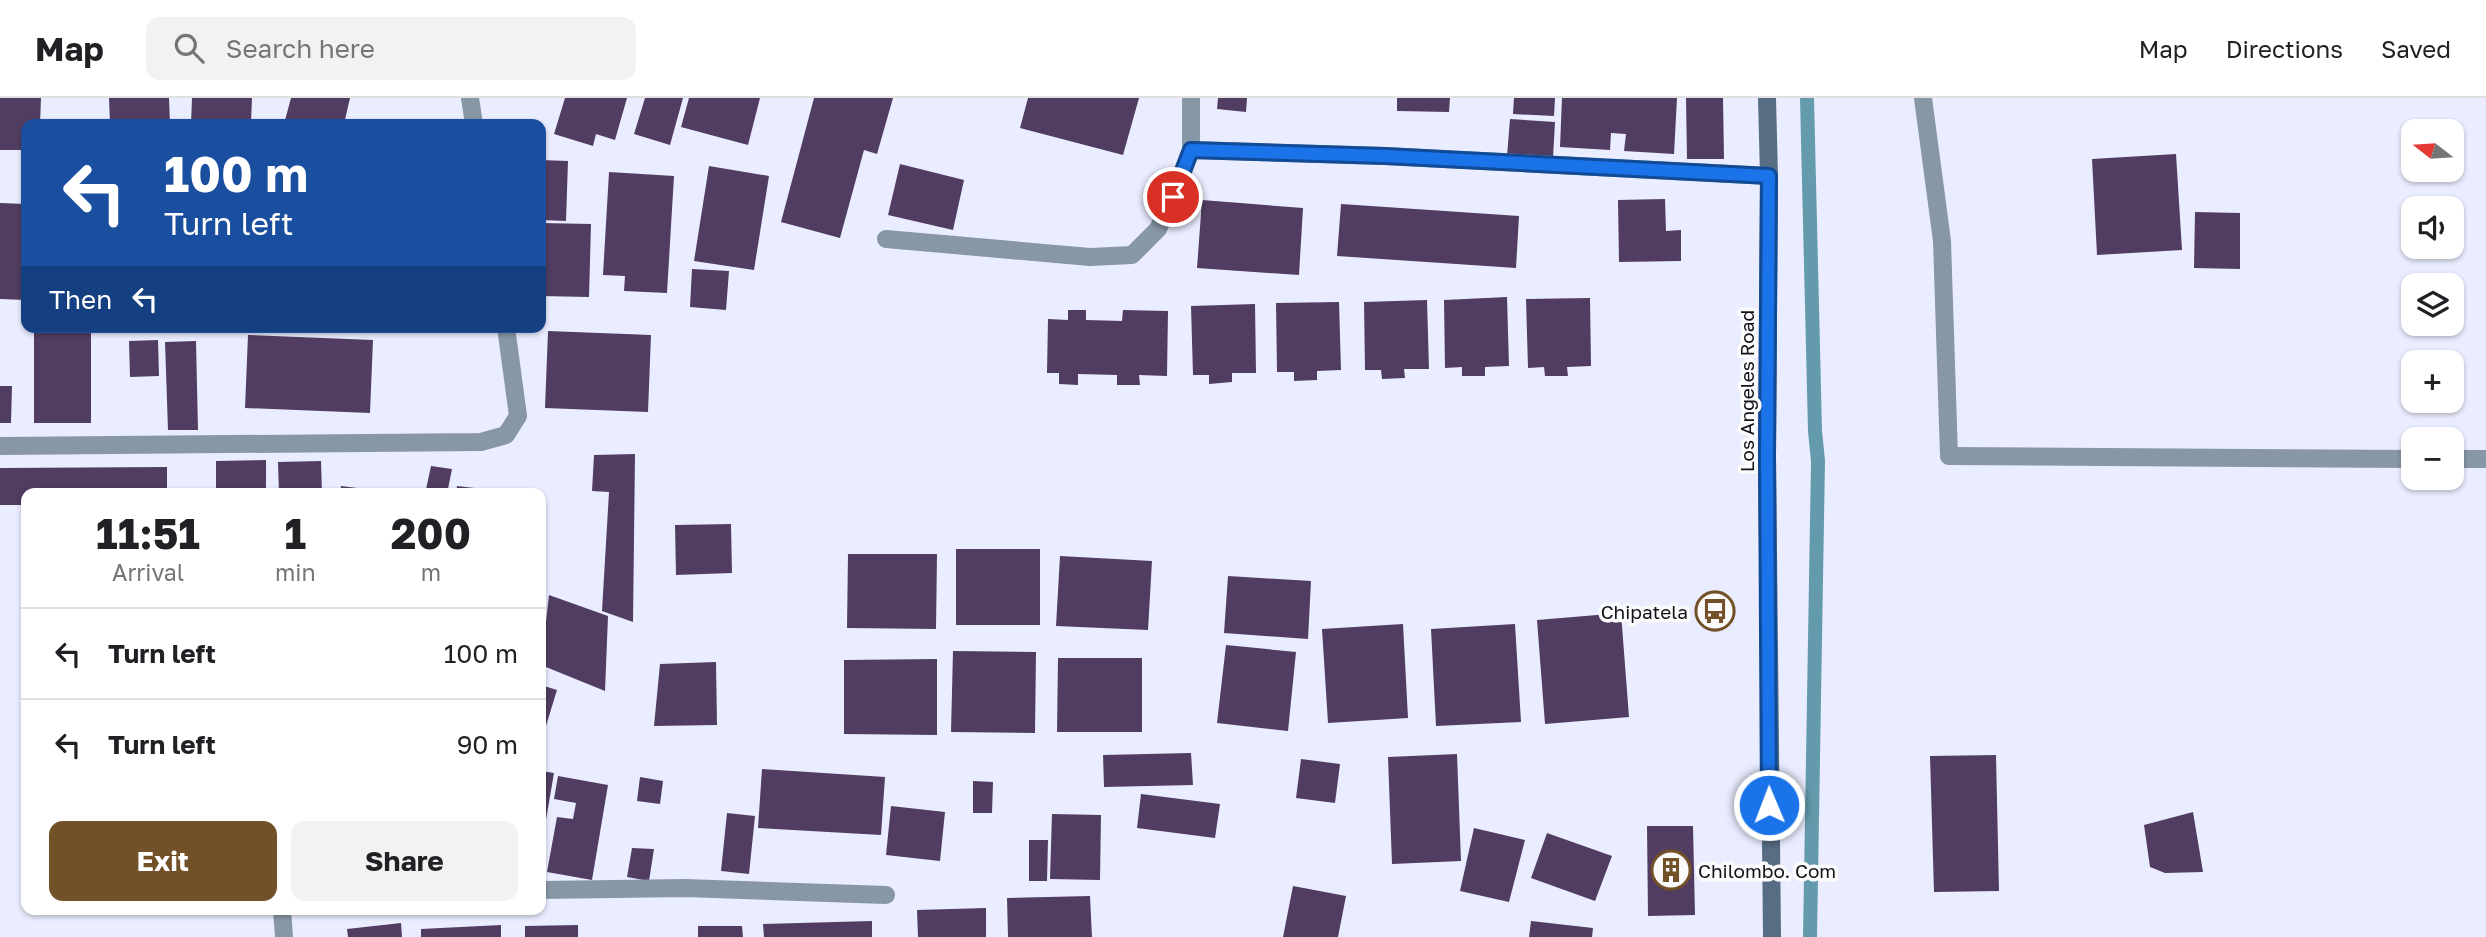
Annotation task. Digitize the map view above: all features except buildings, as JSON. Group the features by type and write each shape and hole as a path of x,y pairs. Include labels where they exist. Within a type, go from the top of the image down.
{"main road":[{"name":"Los Angeles Road","path":"1767,98 1767,470 1772,937"}],"street":[{"path":"470,98 473,119"},
{"path":"886,239 1090,257 1132,255 1158,229 1191,150 1191,98"},
{"path":"1923,98 1942,241 1949,456 2401,459"},
{"path":"1191,150 1385,156 1769,176"},
{"path":"0,446 481,442 506,435 518,416 507,333"},
{"path":"2464,459 2486,459"},
{"path":"546,890 685,888 886,895"},
{"path":"282,915 284,937"}],"waterway":[{"path":"1807,98 1818,461 1810,937"}],"place":[{"name":"Chipatela","path":"1715,611"},
{"name":"Chilombo. Com","path":"1671,870"}],"route":[{"path":"1173,197 1191,150 1385,156 1769,176 1769,805"}]}
